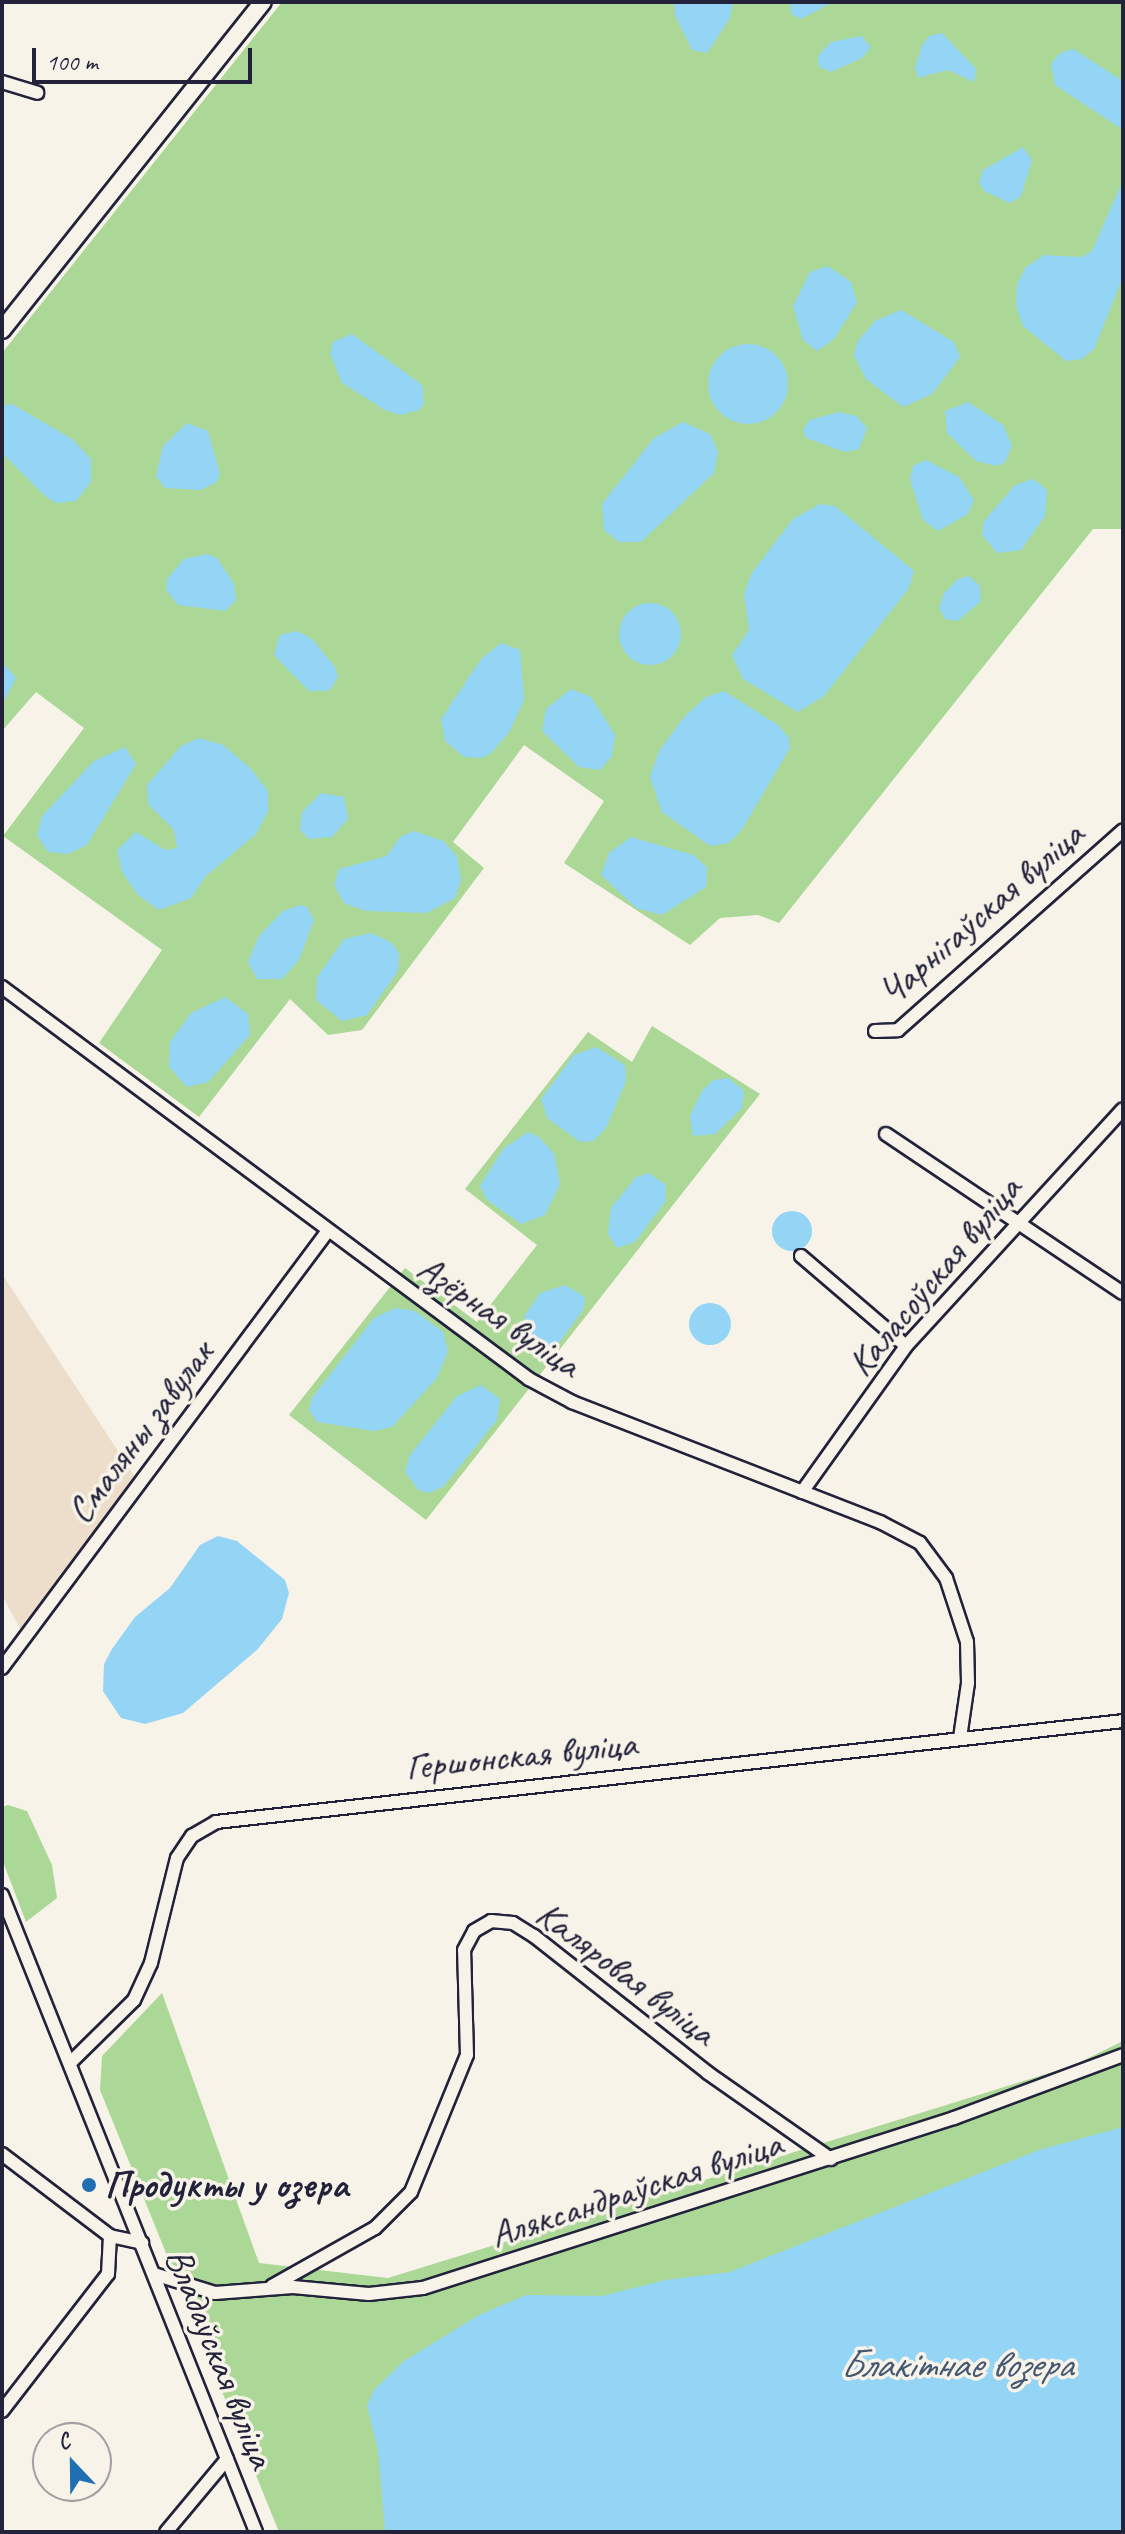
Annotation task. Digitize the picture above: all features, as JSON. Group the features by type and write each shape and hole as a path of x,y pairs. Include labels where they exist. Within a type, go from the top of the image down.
{"street":[{"path":"2,330 263,2"},
{"path":"2,82 37,93"},
{"name":"Чарнігаўская вуліца","path":"875,1031 898,1030 1123,830"},
{"name":"Азёрная вуліца","path":"2,987 327,1232 550,1391 902,1531 934,1558 955,1599 967,1642 968,1683 960,1738"},
{"name":"Каласоўская вуліца","path":"802,1492 906,1346 1016,1221 1123,1109"},
{"path":"886,1134 1123,1293"},
{"name":"Смаляны завулак","path":"2,1668 327,1232"},
{"path":"801,1256 906,1346"},
{"name":"Гершонская вуліца","path":"71,2062 139,1991 177,1858 192,1836 216,1822 1123,1721"},
{"name":"Владаўская вуліца","path":"2,1895 256,2532"},
{"name":"Каляровая вуліца","path":"269,2288 375,2228 411,2192 467,2055 464,1950 474,1931 491,1921 523,1929 708,2073 831,2159"},
{"name":"Аляксандраўская вуліца","path":"154,2274 215,2293 269,2288 369,2294 423,2288 831,2159 1035,2091 1123,2055"},
{"path":"2,2154 110,2236 142,2243"},
{"path":"2,2411 108,2274 110,2236"},
{"path":"166,2532 227,2459"}],"shaded area":[{"path":"2,1274 135,1477 23,1634 2,1595"}],"green space":[{"path":"282,2 1123,2 1123,529 1093,529 779,923 758,915 720,918 690,945 564,863 604,801 524,745 453,842 484,868 362,1030 328,1035 290,999 199,1117 99,1043 162,950 3,836 84,728 36,692 2,731 2,353"},
{"path":"652,1026 760,1094 426,1520 289,1415 405,1268 477,1322 537,1245 465,1189 588,1032 632,1062"},
{"path":"8,1805 27,1811 52,1865 57,1898 26,1922 2,1859 2,1807"},
{"name":"Блакітнае возера","path":"162,1993 259,2263 388,2278 1072,2066 1123,2041 1123,2532 279,2532 100,2090 102,2056"}],"water":[{"path":"674,2 733,2 730,18 707,53 692,50 675,15"},
{"path":"790,2 833,2 801,19 791,14"},
{"path":"942,33 976,69 974,82 948,70 918,78 915,68 922,45 929,36"},
{"path":"861,36 871,47 862,58 831,72 819,67 818,56 831,42"},
{"path":"1073,49 1123,81 1123,130 1055,85 1051,64 1060,53"},
{"path":"1023,147 1032,160 1021,196 1010,203 984,191 979,182 983,170"},
{"path":"1123,180 1123,277 1094,349 1082,359 1066,361 1023,326 1016,306 1017,284 1026,267 1044,255 1082,257 1092,251"},
{"path":"828,266 851,282 857,302 834,339 817,351 803,340 793,306 810,272"},
{"path":"901,310 954,342 960,357 932,394 903,407 866,379 854,356 857,342 875,321"},
{"path":"352,334 422,385 424,404 419,410 400,415 385,410 342,383 330,353 333,342"},
{"path":"740,344 756,344 777,355 788,376 788,392 777,413 756,424 740,424 726,418 714,406 708,392 708,376 714,362 726,350"},
{"path":"968,402 1003,425 1012,446 1005,462 997,466 976,461 947,433 945,411"},
{"path":"12,404 72,439 91,459 91,482 76,501 56,503 46,497 2,453 2,406"},
{"path":"839,412 856,416 867,428 859,449 845,452 806,438 803,430 810,420"},
{"path":"683,422 710,434 718,452 714,473 641,542 619,542 604,530 602,504 654,438"},
{"path":"187,423 208,431 220,474 217,482 201,490 165,488 156,476 163,446"},
{"path":"926,460 959,477 974,500 968,514 938,531 923,520 910,479 913,466"},
{"path":"1033,479 1047,490 1045,516 1021,550 997,553 982,535 984,521 1015,485"},
{"path":"820,504 835,506 914,571 909,588 824,696 798,712 743,679 732,655 749,630 744,594 751,574 793,519"},
{"path":"207,554 217,558 234,584 236,600 225,611 178,605 166,590 167,579 184,559"},
{"path":"969,576 980,586 981,601 958,621 945,619 939,608 944,593 958,579"},
{"path":"650,603 672,612 681,634 672,656 650,665 628,656 619,634 628,612"},
{"path":"297,631 312,639 335,667 338,677 329,691 309,691 274,655 280,635"},
{"path":"501,643 520,650 524,700 510,731 492,752 483,758 464,757 445,741 441,719 481,659"},
{"path":"2,662 16,678 2,705"},
{"path":"571,689 591,697 615,735 612,756 600,770 579,767 542,731 546,709"},
{"path":"724,691 778,725 789,738 790,748 741,831 728,843 710,846 662,812 650,777 659,751 684,717 706,697"},
{"path":"199,738 223,745 250,768 268,791 268,811 256,834 206,876 191,898 159,910 138,895 122,872 117,850 136,832 165,850 177,848 174,830 148,804 147,785 181,746"},
{"path":"125,747 136,764 87,845 68,854 48,852 37,835 42,816 94,761"},
{"path":"321,793 344,797 348,819 332,837 309,839 300,830 302,812"},
{"path":"414,831 443,841 457,856 461,880 455,898 427,913 366,911 344,903 334,885 339,869 387,856 400,837"},
{"path":"631,837 693,855 707,867 706,887 662,915 636,908 601,875 609,853"},
{"path":"300,905 307,907 314,920 299,960 282,979 257,979 248,962 259,936 283,911"},
{"path":"371,933 392,943 399,953 398,971 367,1015 342,1021 316,1000 317,977 344,939"},
{"path":"225,997 248,1014 250,1035 208,1082 187,1087 169,1067 170,1042 191,1013"},
{"path":"596,1047 625,1065 626,1081 607,1126 594,1141 580,1142 547,1118 541,1099 574,1055"},
{"path":"728,1078 744,1091 742,1108 715,1134 693,1136 690,1116 702,1091 713,1080"},
{"path":"528,1132 540,1138 554,1154 560,1184 545,1215 521,1224 487,1200 480,1186 503,1149"},
{"path":"649,1173 666,1185 665,1202 635,1242 617,1248 608,1234 611,1208 636,1177"},
{"path":"792,1211 806,1217 812,1231 806,1245 792,1251 778,1245 772,1231 778,1217"},
{"path":"565,1285 585,1297 583,1310 558,1344 533,1351 522,1340 525,1315 540,1293"},
{"path":"710,1303 725,1309 731,1324 725,1339 710,1345 695,1339 689,1324 695,1309"},
{"path":"395,1308 415,1311 443,1332 448,1351 437,1378 392,1427 374,1431 317,1422 309,1410 312,1398 374,1318"},
{"path":"481,1385 500,1399 497,1420 443,1487 429,1493 418,1490 405,1472 410,1455 457,1396"},
{"path":"218,1536 237,1541 285,1580 289,1593 282,1619 257,1650 183,1713 145,1724 121,1718 103,1691 104,1664 135,1617 170,1588 200,1545"},
{"name":"Блакітнае возера","path":"1123,2127 1123,2532 385,2532 378,2450 367,2405 374,2390 404,2361 479,2315 526,2295 602,2296 666,2280 730,2272 1039,2150"}],"place":[{"name":"Продукты у озера","path":"89,2185"}]}
